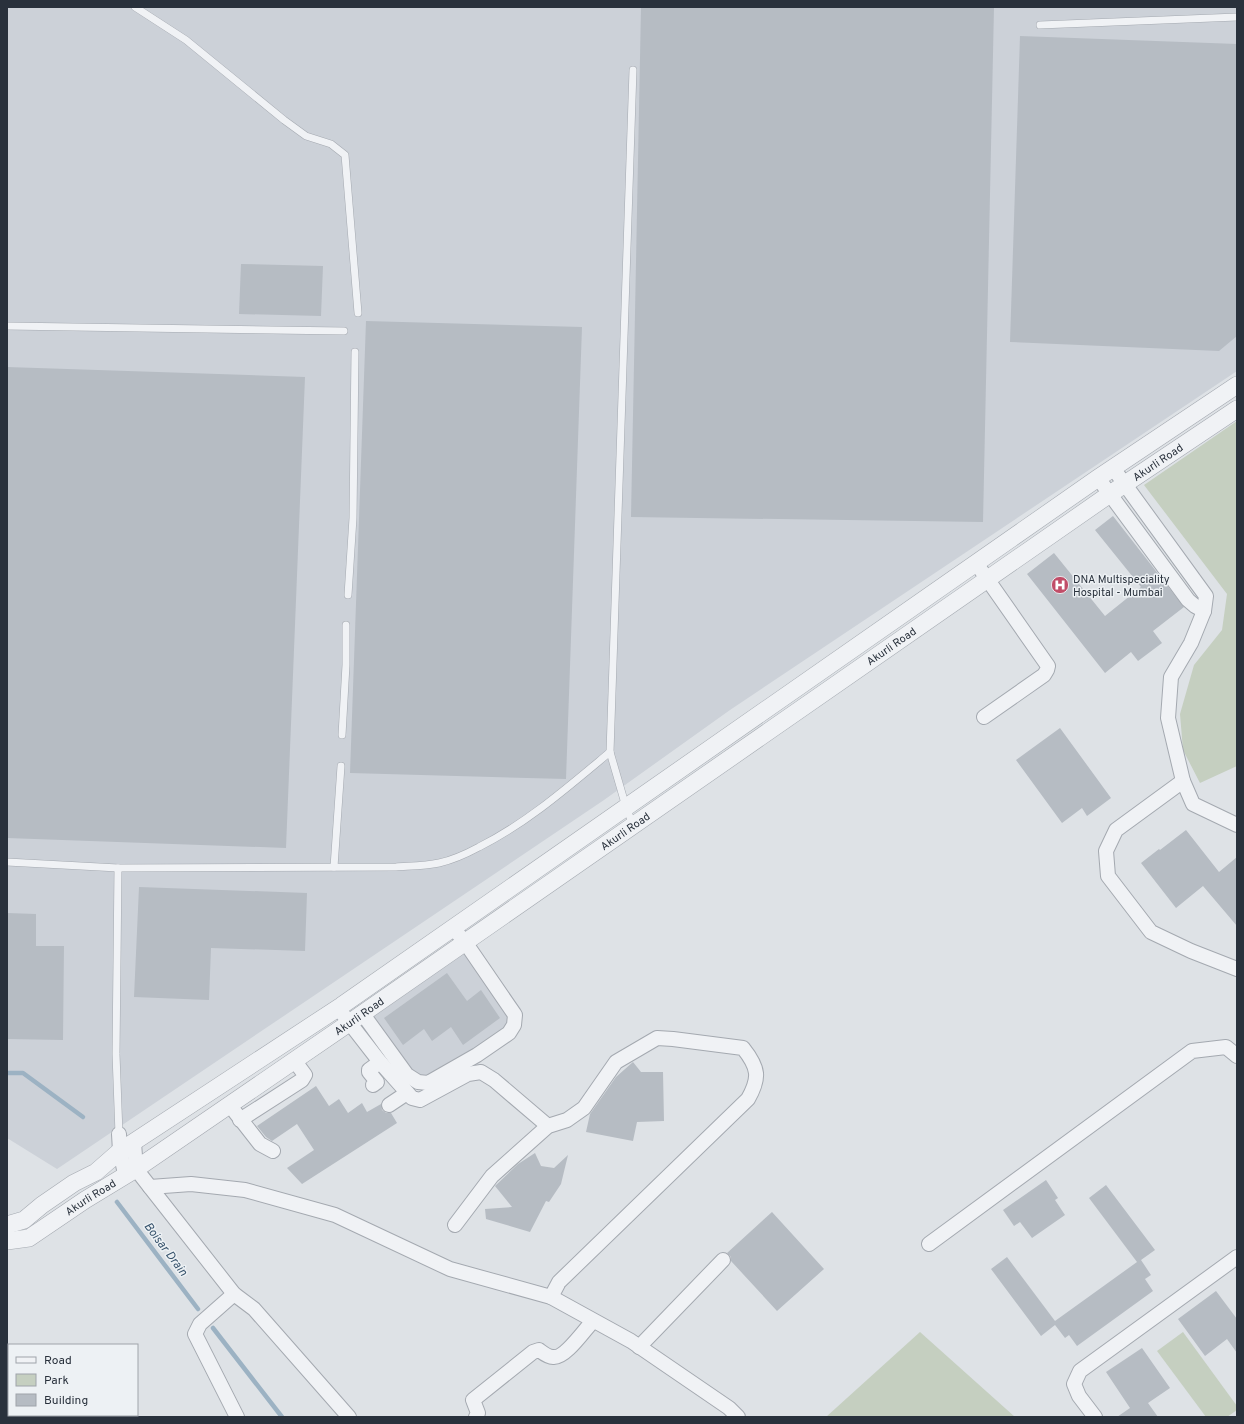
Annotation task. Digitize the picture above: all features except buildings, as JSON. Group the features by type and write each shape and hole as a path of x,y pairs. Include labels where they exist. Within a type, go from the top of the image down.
{"street":[{"name":"Akurli Road","path":"7,1225 24,1220 74,1183 96,1172 120,1151 338,1008 1098,478 1236,387"},
{"name":"Akurli Road","path":"7,1241 29,1238 225,1108 1110,494 1237,409"},
{"path":"1113,468 1206,596 1204,611 1191,643 1171,677 1168,718 1183,781 1193,804 1237,825"},
{"path":"1098,478 1188,600 1194,606 1204,611"},
{"path":"1023,531 1035,546"},
{"path":"976,563 1048,666 1044,675 984,717"},
{"path":"910,609 921,625"},
{"path":"843,656 855,671"},
{"path":"792,692 804,706"},
{"path":"748,722 758,738"},
{"path":"692,762 702,777"},
{"path":"1183,781 1116,830 1106,851 1108,876 1151,932 1191,951 1237,969"},
{"path":"537,870 547,885"},
{"path":"338,1008 355,1018 407,1075 418,1082 428,1083 477,1055 509,1033 514,1025 515,1015 453,928"},
{"path":"355,1018 380,1062 412,1098 420,1100 468,1074 481,1072 494,1080 548,1126"},
{"path":"455,1225 492,1176 548,1126 567,1120 584,1108 616,1062 657,1038 673,1038 743,1048 751,1058 757,1073 754,1087 748,1100 559,1282 551,1297"},
{"path":"929,1244 1192,1051 1226,1047 1237,1056"},
{"path":"240,1120 302,1080 305,1076 294,1060"},
{"path":"373,1085 376,1082 369,1070 380,1062"},
{"path":"389,1105 407,1093"},
{"path":"209,1094 240,1120 260,1144 273,1152"},
{"path":"119,1134 120,1151 130,1172 150,1187 234,1294 254,1309 349,1417"},
{"path":"130,1172 134,1143"},
{"path":"150,1187 191,1184 245,1190 335,1215 450,1269 551,1297 639,1347 730,1408 738,1417"},
{"path":"1095,1417 1079,1396 1074,1384 1080,1371 1237,1257"},
{"path":"639,1347 723,1260"},
{"path":"234,1294 200,1324 195,1334 237,1417"},
{"path":"476,1417 478,1413 473,1400 533,1352 539,1350 553,1357 563,1354 593,1321"}],"lane":[{"path":"135,7 186,40 306,136 331,144 345,155 358,313"},
{"path":"1040,25 1237,17"},
{"path":"633,70 610,752 626,807 633,825"},
{"path":"7,326 344,331"},
{"path":"348,595 353,518 355,352"},
{"path":"342,736 346,665 346,625"},
{"path":"7,862 118,868 396,867 439,863 464,855 528,818 610,752"},
{"path":"334,867 340,766"},
{"path":"118,868 116,1054 119,1134"}],"shaded area":[{"path":"7,7 1237,7 1237,371 730,710 604,800 57,1169 7,1138"},
{"path":"473,943 521,1009 521,1021 434,1086 409,1090 360,1020"}],"green space":[{"path":"1237,421 1237,766 1200,783 1183,750 1180,714 1194,665 1222,630 1227,594 1144,485"},
{"path":"920,1332 1015,1417 826,1417"},
{"path":"1183,1332 1237,1406 1237,1410 1227,1417 1206,1417 1157,1351"}],"waterway":[{"path":"7,1073 23,1073 83,1117"},
{"name":"Boisar Drain","path":"117,1202 198,1309"},
{"name":"Boisar Drain","path":"213,1328 282,1417"}],"place":[{"name":"DNA Multispeciality Hospital - Mumbai","path":"1060,585"}]}
